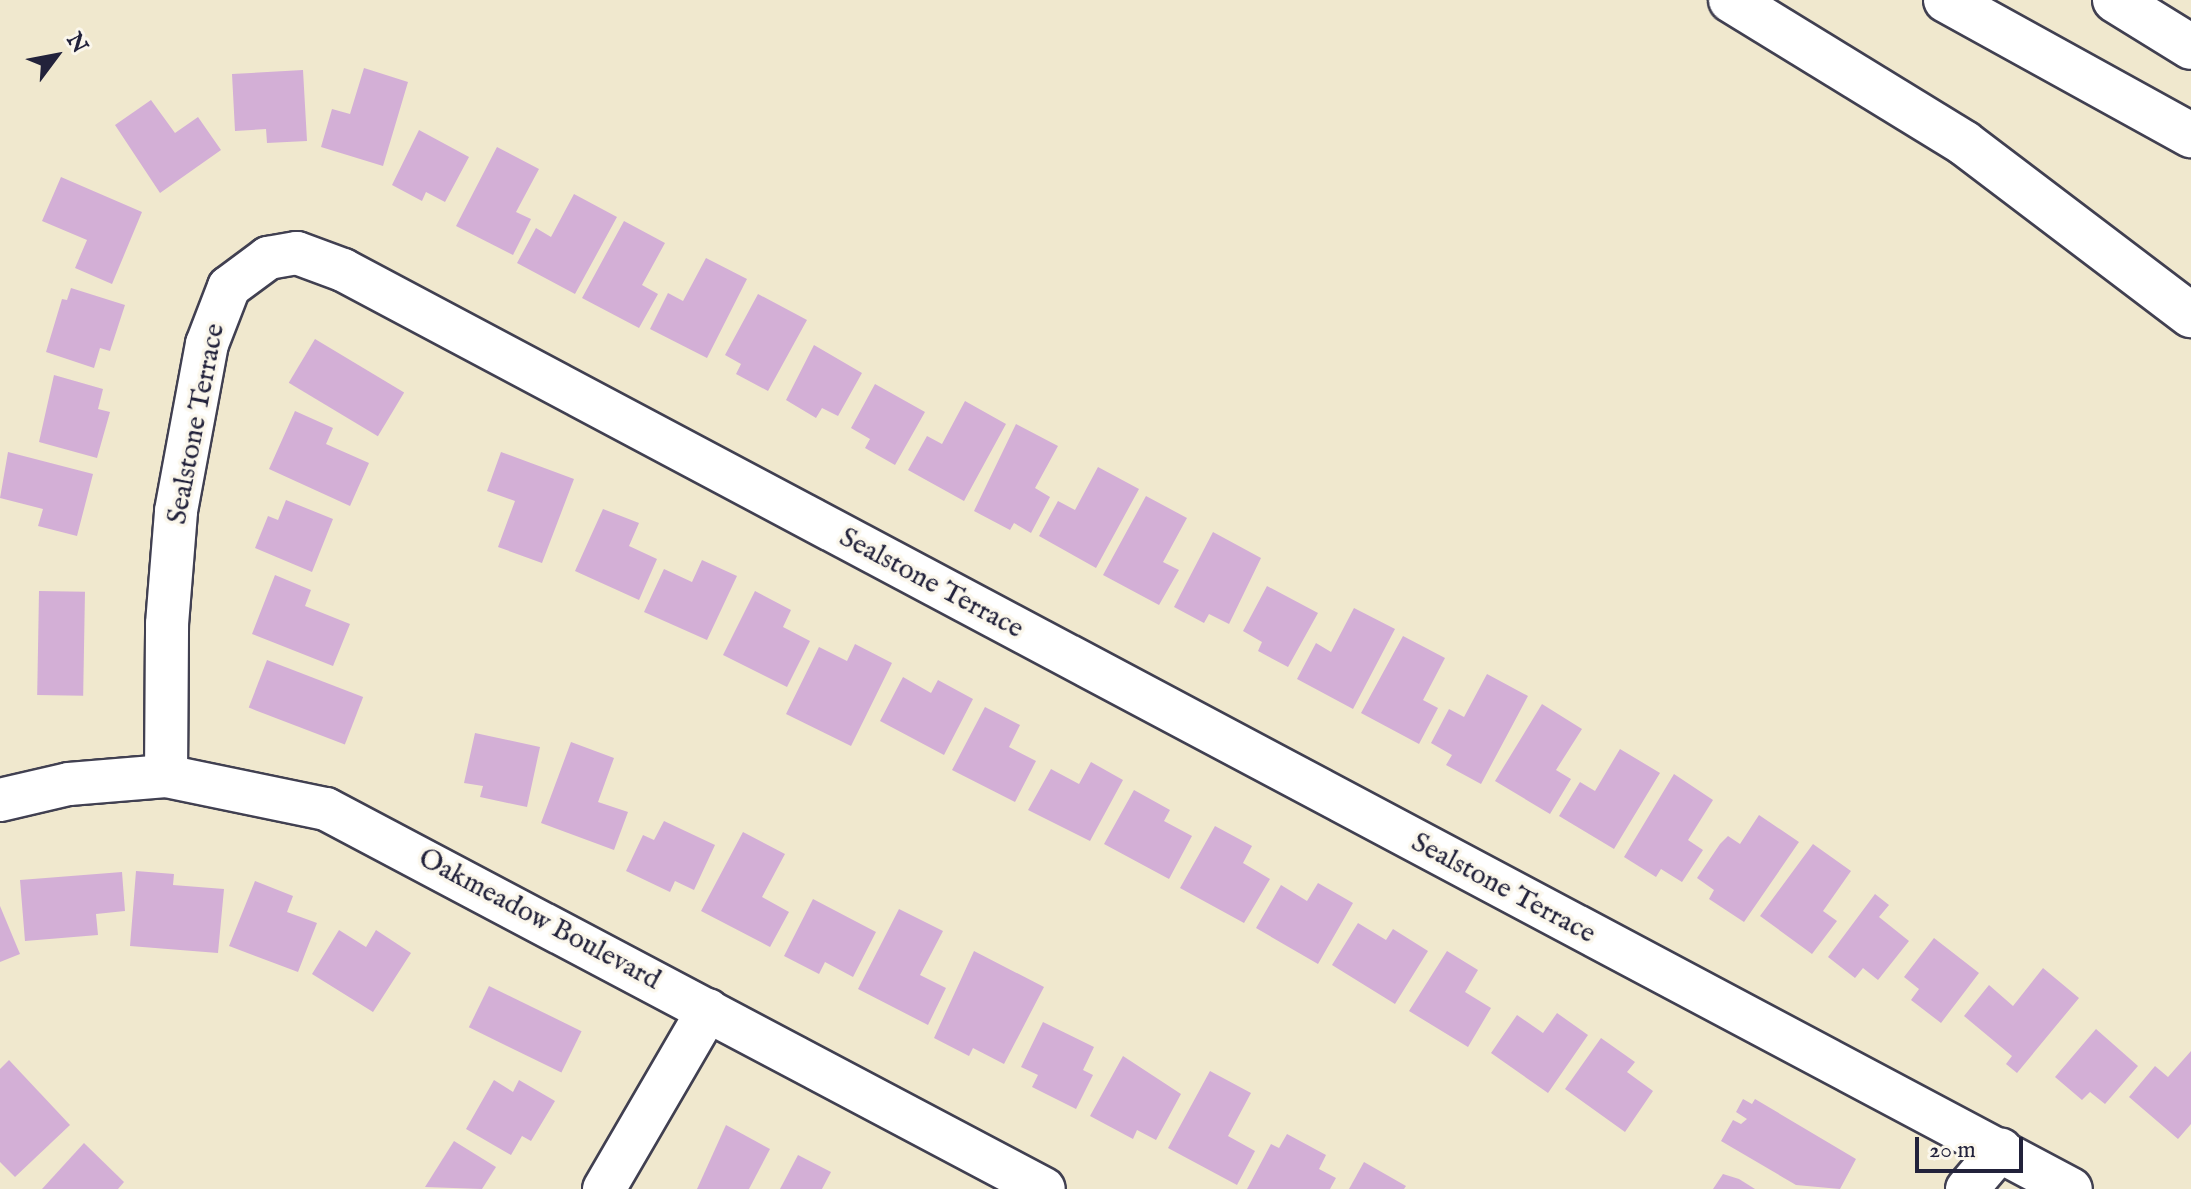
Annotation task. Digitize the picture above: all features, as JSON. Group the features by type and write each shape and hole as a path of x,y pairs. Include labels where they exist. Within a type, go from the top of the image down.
{"highway":[{"path":"1731,0 1964,143 2191,315"},
{"path":"1946,0 2191,135"},
{"path":"2115,0 2191,47"}],"street":[{"name":"Sealstone Terrace","path":"166,776 167,624 176,511 207,344 229,287 268,258 297,253 343,270 1554,917 2001,1149 2071,1189"},
{"name":"Oakmeadow Boulevard","path":"0,800 69,784 166,776 326,809 1044,1189"},
{"path":"604,1189 708,1010"},
{"path":"1967,1189 2001,1149"}],"building":[{"path":"364,68 408,82 383,166 321,147 332,109 350,114"},
{"path":"303,70 307,141 267,143 266,129 235,131 232,74"},
{"path":"151,100 175,133 198,117 221,150 160,193 115,125"},
{"path":"419,130 469,157 445,202 426,192 422,201 392,185"},
{"path":"497,147 539,169 516,212 531,219 513,255 456,226"},
{"path":"61,177 142,212 112,284 75,268 87,240 42,221"},
{"path":"574,194 617,217 575,294 517,263 536,228 551,237"},
{"path":"624,221 665,243 642,285 658,294 639,328 582,298"},
{"path":"706,258 747,279 707,358 650,329 668,293 683,301"},
{"path":"71,288 125,305 110,351 100,348 94,368 46,352 62,299 67,300"},
{"path":"758,294 807,320 768,391 736,374 741,364 725,355"},
{"path":"315,339 404,393 378,436 289,383"},
{"path":"814,345 862,373 838,416 822,408 816,418 786,400"},
{"path":"54,375 103,389 98,409 110,412 97,458 39,442"},
{"path":"875,384 925,412 895,465 865,448 870,439 851,428"},
{"path":"965,401 1006,424 964,501 908,470 927,436 942,444"},
{"path":"295,411 333,428 326,444 369,463 350,506 269,469"},
{"path":"1016,424 1058,446 1035,488 1050,497 1031,533 1014,523 1010,530 974,511"},
{"path":"8,452 93,474 77,536 38,526 43,509 0,498"},
{"path":"501,452 574,479 542,563 498,547 515,501 487,491"},
{"path":"1098,467 1139,489 1096,568 1039,536 1058,501 1075,510"},
{"path":"1146,496 1187,518 1163,562 1179,570 1159,605 1103,575"},
{"path":"286,500 333,519 312,572 255,548 268,516 278,520"},
{"path":"603,509 639,523 629,546 657,559 639,600 575,571"},
{"path":"1213,532 1261,558 1229,624 1209,614 1204,623 1174,607"},
{"path":"702,560 737,576 707,640 644,612 664,569 692,582"},
{"path":"275,575 311,590 305,606 350,624 333,666 252,634"},
{"path":"1267,586 1318,613 1288,667 1258,651 1262,642 1243,631"},
{"path":"39,591 85,592 83,696 37,695"},
{"path":"755,591 791,610 783,627 810,641 787,687 723,655"},
{"path":"1354,608 1395,629 1353,709 1297,679 1316,643 1331,652"},
{"path":"1403,636 1445,658 1423,700 1438,708 1419,744 1361,713"},
{"path":"855,644 892,663 851,746 786,714 819,647 847,661"},
{"path":"267,660 363,697 345,745 249,708"},
{"path":"1487,674 1528,696 1481,784 1446,765 1452,755 1431,743 1449,709 1464,717"},
{"path":"903,677 931,693 938,680 973,699 944,755 880,721"},
{"path":"1542,704 1582,729 1556,770 1571,779 1550,814 1495,781"},
{"path":"985,707 1020,725 1009,747 1036,761 1015,802 952,770"},
{"path":"475,733 540,747 527,807 480,797 483,786 464,783"},
{"path":"571,742 614,758 598,802 628,812 614,850 541,823"},
{"path":"1620,749 1660,773 1614,849 1559,816 1580,782 1595,791"},
{"path":"1091,762 1123,780 1090,841 1028,810 1051,769 1079,784"},
{"path":"1674,774 1713,800 1688,840 1703,850 1682,882 1661,869 1656,877 1624,857"},
{"path":"1134,790 1170,810 1164,821 1192,836 1169,879 1104,844"},
{"path":"1759,815 1799,842 1744,922 1709,899 1714,890 1697,878 1720,844 1728,836 1740,844"},
{"path":"664,821 715,845 694,890 675,881 670,892 626,871 643,835 654,840"},
{"path":"1215,826 1252,846 1243,863 1270,879 1244,923 1180,888"},
{"path":"743,832 785,854 762,897 789,912 770,947 701,911"},
{"path":"1813,844 1851,871 1823,911 1837,921 1812,954 1760,916"},
{"path":"136,871 174,874 173,885 224,889 218,953 130,946"},
{"path":"122,872 125,911 96,914 98,935 25,941 20,880"},
{"path":"255,881 293,896 287,912 317,923 298,972 229,946"},
{"path":"1318,883 1353,903 1318,964 1256,928 1281,885 1307,901"},
{"path":"1875,894 1889,905 1879,917 1909,941 1878,980 1863,968 1855,978 1828,957"},
{"path":"813,899 876,932 853,977 825,962 819,974 784,956"},
{"path":"0,906 20,954 0,962"},
{"path":"899,909 943,931 920,975 946,988 928,1025 858,989"},
{"path":"1358,923 1386,940 1393,929 1428,951 1395,1004 1332,965"},
{"path":"339,930 366,947 376,930 411,953 373,1012 312,974"},
{"path":"1934,938 1979,973 1941,1023 1911,1000 1919,989 1904,977"},
{"path":"974,951 1044,987 1004,1064 973,1048 969,1056 934,1038"},
{"path":"1447,951 1478,970 1465,992 1491,1008 1468,1047 1409,1011"},
{"path":"2043,968 2079,998 2017,1073 2006,1064 2012,1056 1964,1016 1989,985 2013,1006"},
{"path":"489,986 582,1031 561,1072 469,1027"},
{"path":"1557,1013 1588,1035 1548,1093 1491,1053 1517,1015 1543,1033"},
{"path":"1043,1022 1094,1047 1083,1070 1093,1075 1076,1109 1032,1087 1038,1075 1021,1067"},
{"path":"2096,1029 2138,1066 2105,1104 2090,1092 2082,1100 2055,1077"},
{"path":"1601,1038 1635,1062 1627,1072 1653,1091 1625,1132 1565,1089"},
{"path":"2191,1051 2191,1124 2178,1139 2129,1097 2155,1066 2168,1077"},
{"path":"1123,1056 1181,1094 1156,1140 1137,1130 1133,1139 1090,1116"},
{"path":"9,1060 70,1125 15,1177 0,1162 0,1069"},
{"path":"1210,1071 1251,1093 1228,1136 1255,1151 1237,1185 1168,1148"},
{"path":"494,1080 513,1092 519,1080 555,1101 531,1141 522,1136 511,1155 466,1129"},
{"path":"1743,1099 1752,1104 1755,1099 1856,1159 1840,1189 1796,1185 1721,1141 1733,1120 1741,1124 1747,1119 1736,1112"},
{"path":"726,1125 770,1149 749,1189 697,1189"},
{"path":"1287,1134 1326,1155 1319,1169 1336,1178 1330,1189 1247,1189 1271,1144 1279,1148"},
{"path":"454,1141 496,1167 482,1189 425,1187"},
{"path":"84,1143 124,1182 118,1189 42,1189"},
{"path":"798,1155 831,1172 822,1189 780,1189"},
{"path":"1364,1162 1406,1186 1404,1189 1349,1189"},
{"path":"1723,1174 1739,1179 1755,1189 1713,1189"}]}
